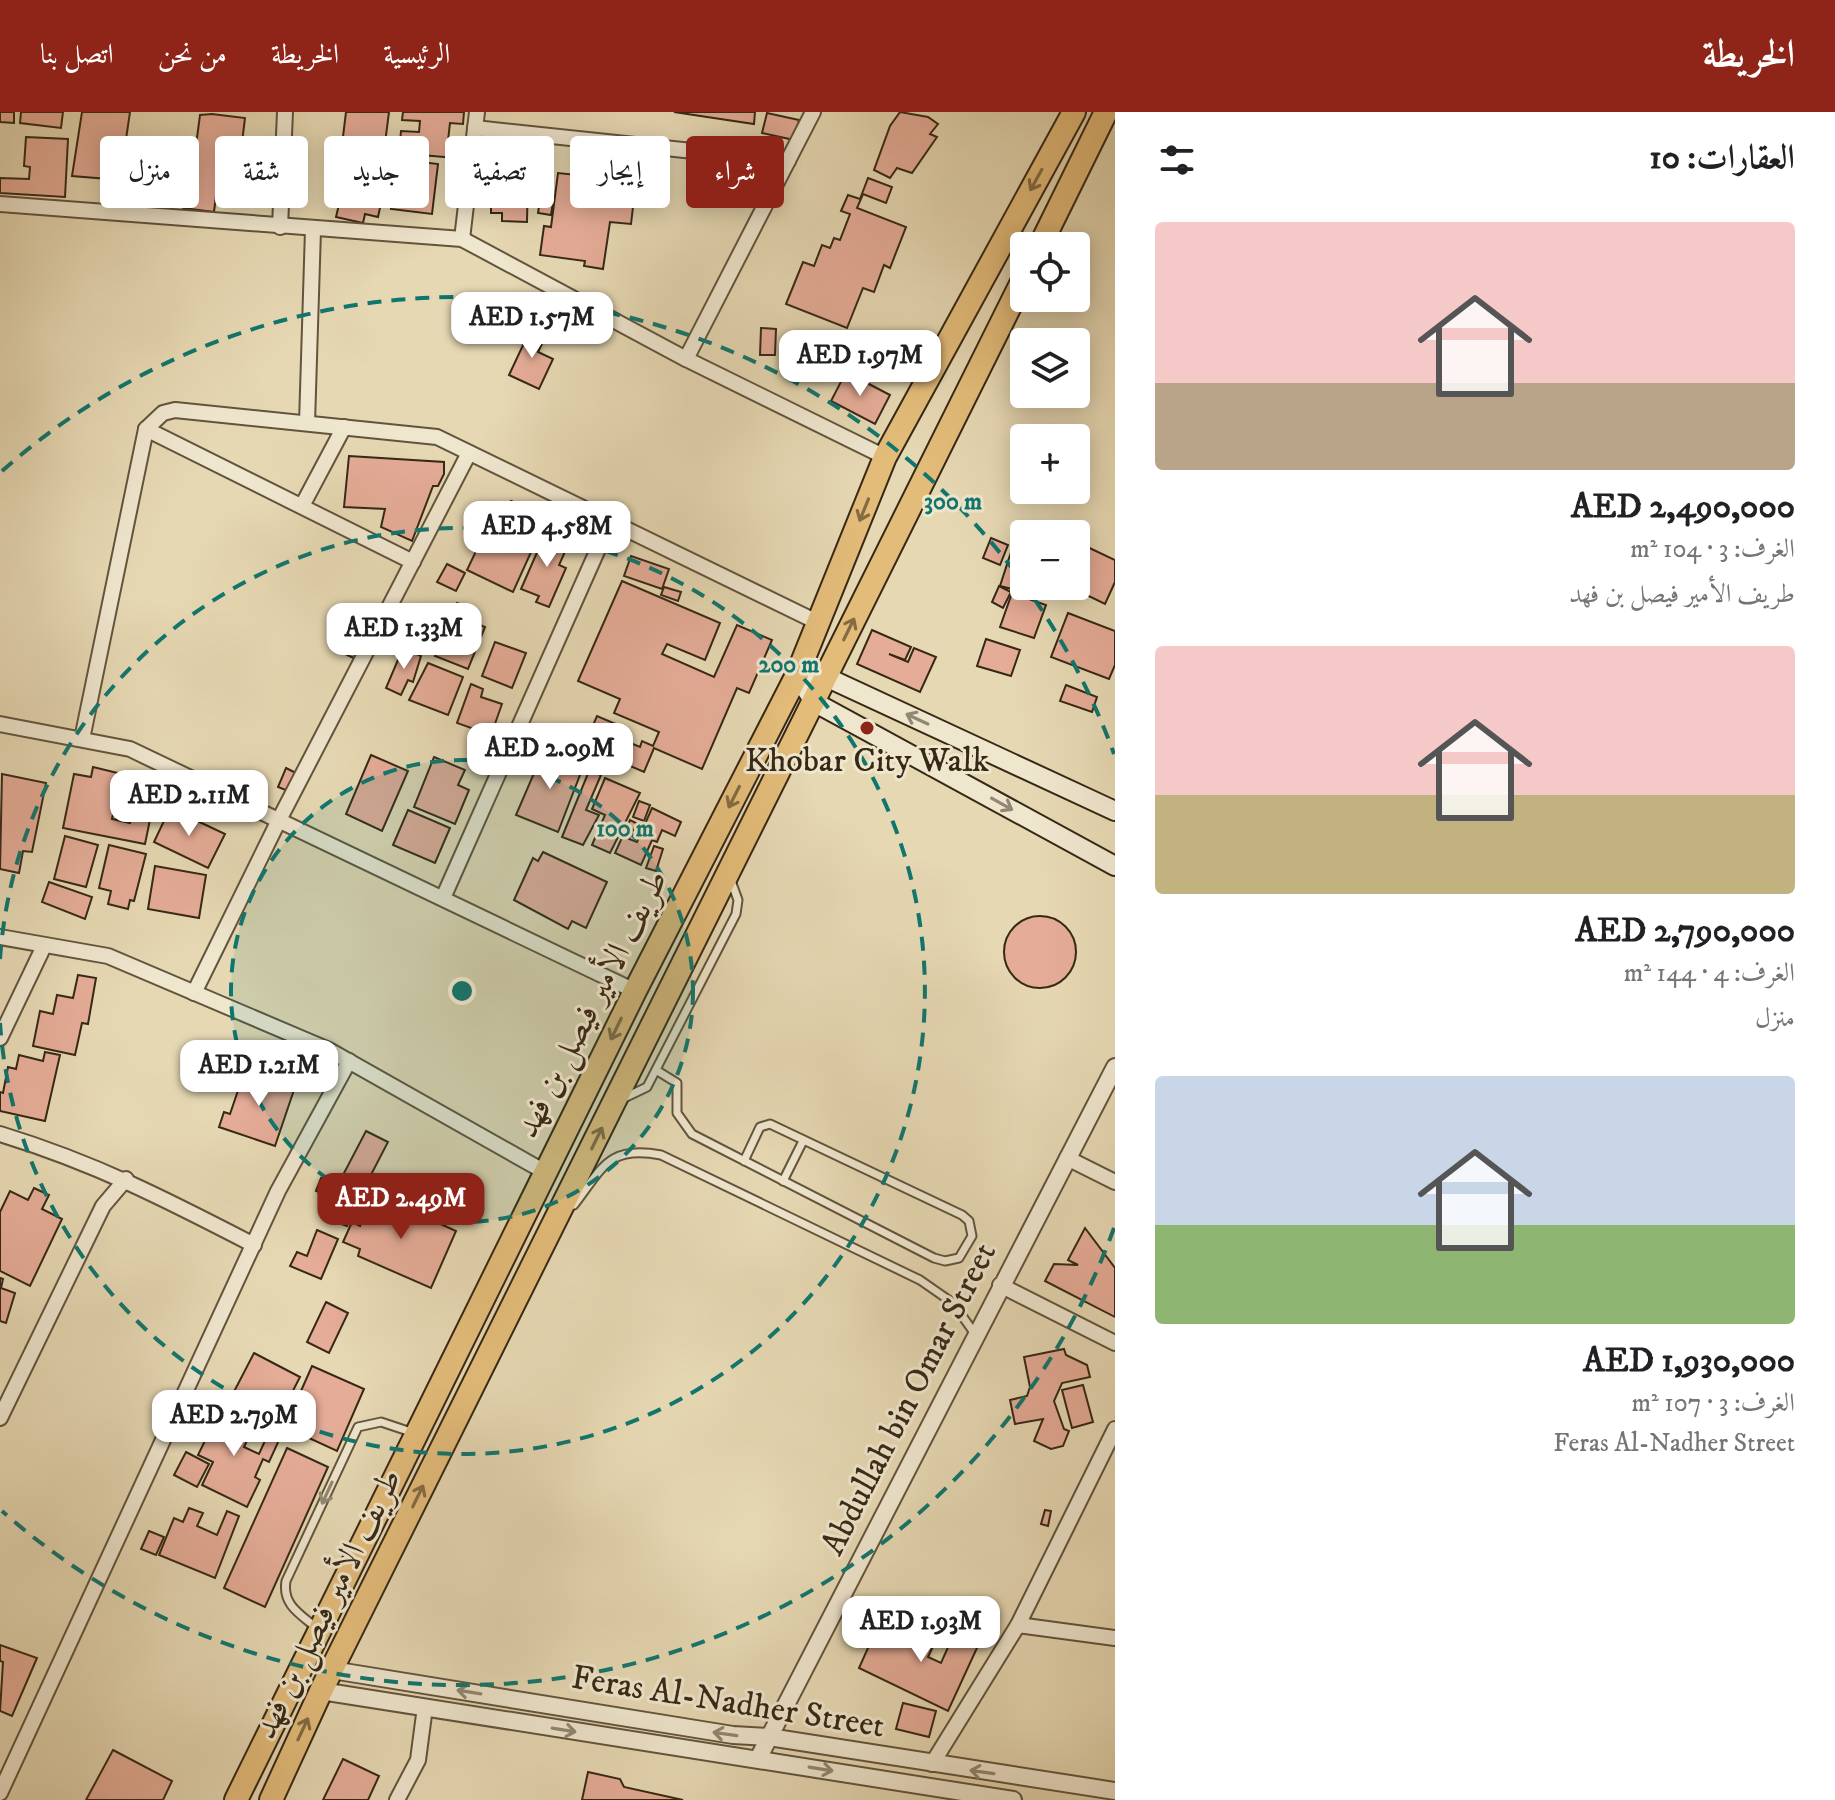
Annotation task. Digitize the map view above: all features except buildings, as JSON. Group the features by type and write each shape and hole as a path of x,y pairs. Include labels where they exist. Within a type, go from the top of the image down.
{"main road":[{"name":"طريف الأمير فيصل بن فهد","path":"236,1800 635,991 797,675 885,457 1074,112"},
{"path":"1047,232 1106,112"},
{"name":"طريف الأمير فيصل بن فهد","path":"271,1800 321,1691 1010,306"},
{"path":"797,675 826,677 1115,811"},
{"path":"797,675 814,702 1115,866"}],"street":[{"path":"280,227 285,112"},
{"path":"462,239 477,112"},
{"path":"686,359 813,112"},
{"path":"475,128 788,161"},
{"path":"0,204 462,239 686,359 885,457"},
{"path":"307,423 313,230"},
{"path":"82,739 146,429 163,413 175,410 437,437 819,623"},
{"path":"302,506 344,427"},
{"path":"146,429 413,562"},
{"path":"194,993 279,820 469,453"},
{"path":"443,898 610,522"},
{"path":"0,724 130,749 635,991"},
{"path":"0,937 108,956 194,993 349,1061 545,1172"},
{"path":"0,1038 44,946"},
{"path":"0,1793 278,1191 349,1061"},
{"name":"Abdullah bin Omar Street","path":"758,1759 1115,1067"},
{"path":"0,1134 56,1151 126,1179 254,1245"},
{"path":"1067,1158 1115,1182"},
{"path":"0,1418 103,1206 126,1179"},
{"path":"1000,1285 1115,1343"},
{"path":"932,1764 1018,1625 1115,1429"},
{"path":"1018,1625 1115,1638"},
{"name":"Feras Al-Nadher Street","path":"332,1670 733,1735 769,1737 1115,1791"},
{"name":"Feras Al-Nadher Street","path":"321,1691 722,1756 758,1759 944,1795 1013,1800"},
{"path":"397,1800 418,1760 425,1707"}],"lane":[{"path":"616,1100 640,1093 656,1070 736,914 738,900 729,873"},
{"path":"656,1070 677,1083 677,1113 692,1134 744,1161 783,1181 934,1258 951,1261 965,1254 972,1236 969,1221 962,1215 765,1124 744,1161"},
{"path":"783,1181 803,1141"},
{"path":"546,1239 612,1156 629,1152 661,1155 920,1280 953,1303 975,1334"},
{"path":"320,1630 288,1604 284,1595 286,1581 358,1427 381,1422 416,1434"}],"place":[{"name":"Khobar City Walk","path":"867,728"}]}
